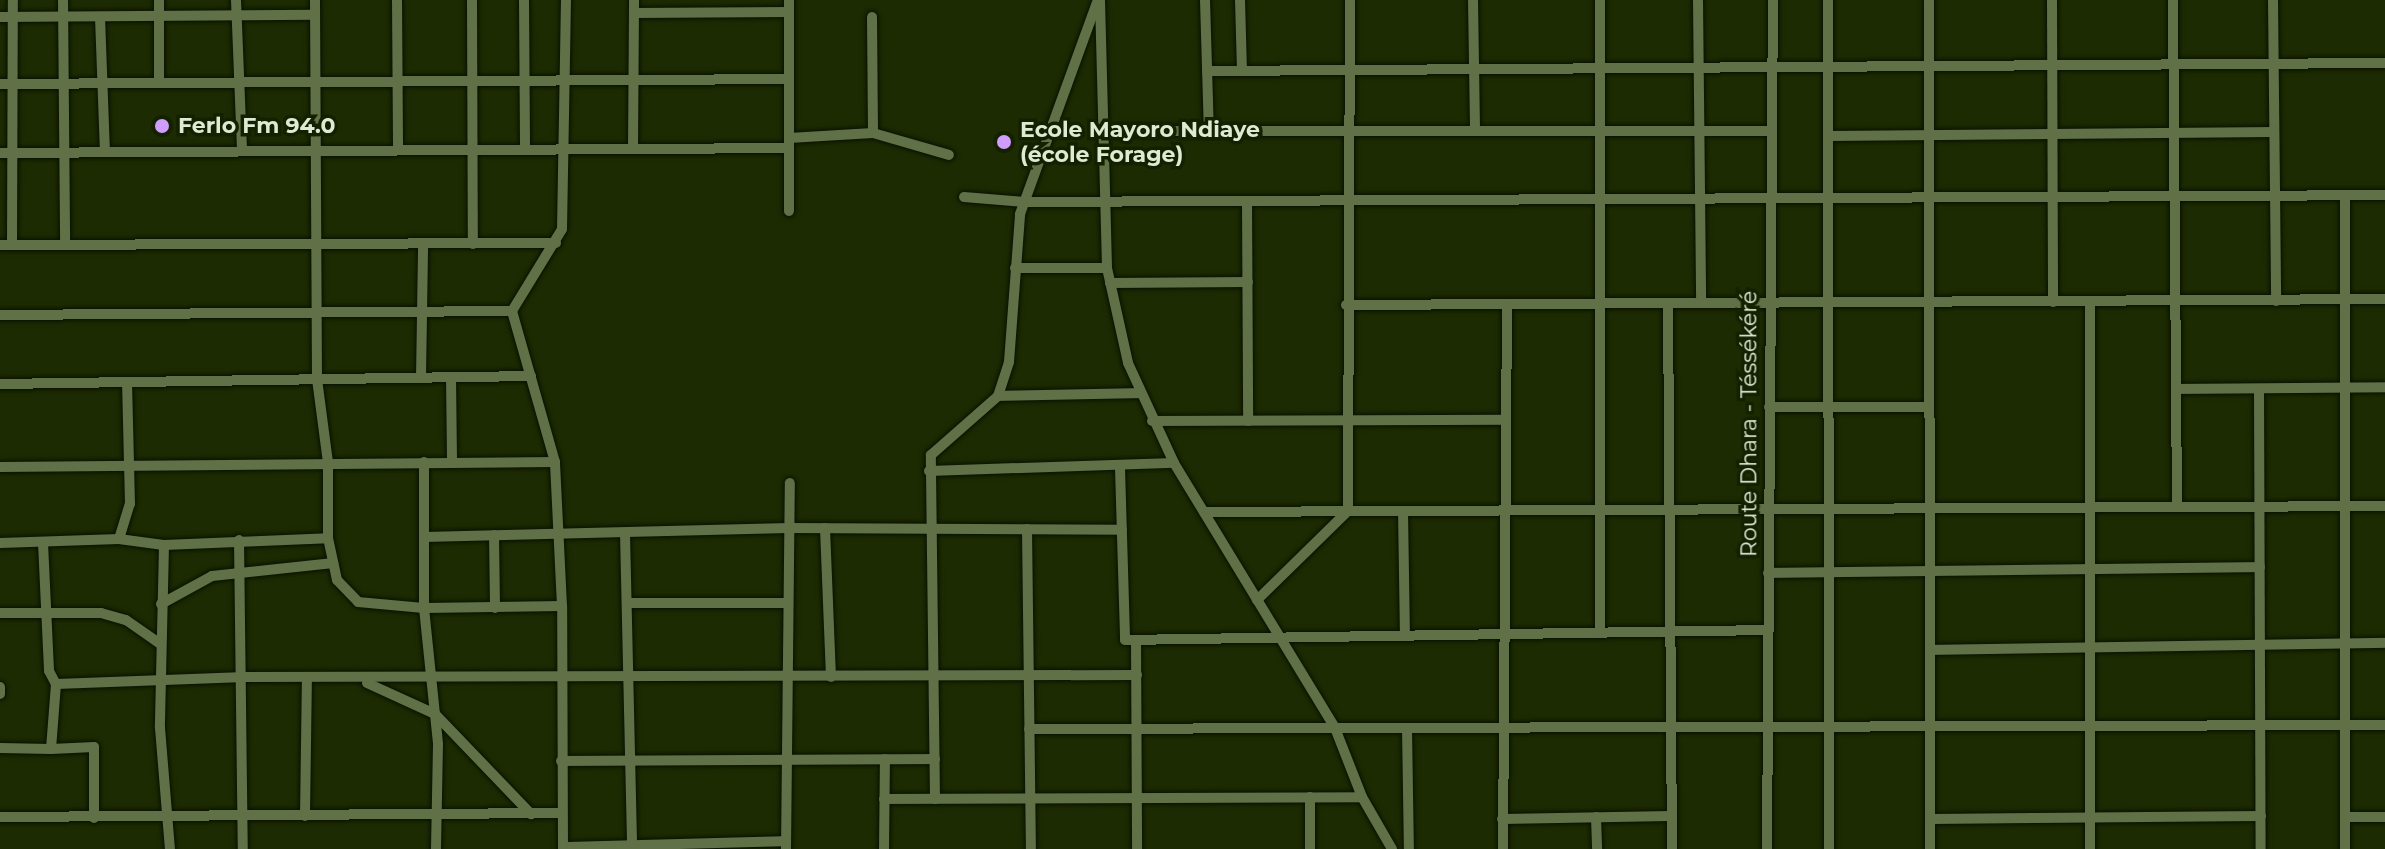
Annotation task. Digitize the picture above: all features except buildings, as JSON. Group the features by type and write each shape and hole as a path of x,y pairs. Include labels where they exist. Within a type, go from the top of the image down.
{"street":[{"path":"12,245 13,0"},
{"path":"63,0 65,245"},
{"path":"159,0 159,83"},
{"path":"236,0 236,83 242,151"},
{"path":"315,0 317,379 328,463 328,538 337,580 358,602 424,608 562,606"},
{"path":"397,0 398,150"},
{"path":"472,0 473,244"},
{"path":"524,0 525,150"},
{"path":"566,0 562,229 512,311 555,462 561,533 563,848 786,845 785,603 790,483"},
{"path":"633,149 634,0"},
{"path":"1100,0 1102,201 1107,268 1119,332 1139,393 1174,463 1335,728 1362,797 1392,849"},
{"path":"935,799 929,471 933,448 998,396 1009,362 1015,268 1025,202 1100,0"},
{"path":"1205,0 1209,131"},
{"path":"1240,0 1242,70"},
{"path":"1257,600 1348,511 1345,420 1350,0"},
{"path":"1473,0 1475,131"},
{"path":"1600,0 1600,633"},
{"path":"1698,0 1701,303"},
{"name":"Route Dhara - Téssékéré","path":"1767,849 1770,67 1773,0"},
{"path":"1828,0 1831,303 1829,849"},
{"path":"1929,0 1930,849"},
{"path":"2052,0 2053,302"},
{"path":"2173,0 2177,507"},
{"path":"2273,0 2276,301"},
{"path":"634,13 789,6 789,211"},
{"path":"0,17 315,15"},
{"path":"100,17 105,152"},
{"path":"872,17 873,133"},
{"path":"1207,71 2385,63"},
{"path":"0,84 789,79"},
{"path":"1102,131 1770,131"},
{"path":"1829,136 2274,132"},
{"path":"0,153 633,149 789,143 873,133 949,155"},
{"path":"2345,195 2343,301 2348,725 2345,849"},
{"path":"964,197 1025,202 2385,195"},
{"path":"1247,201 1248,421"},
{"path":"0,245 556,243"},
{"path":"421,378 423,245"},
{"path":"1015,268 1107,268"},
{"path":"1110,283 1248,282"},
{"path":"1346,305 2385,299"},
{"path":"2090,302 2090,849"},
{"path":"1503,849 1507,304"},
{"path":"1668,304 1672,849"},
{"path":"0,315 512,311"},
{"path":"0,384 531,376"},
{"path":"451,377 452,462"},
{"path":"119,539 130,504 127,382"},
{"path":"2176,389 2385,387"},
{"path":"2259,389 2261,849"},
{"path":"998,396 1139,393"},
{"path":"1769,407 1929,407"},
{"path":"1152,421 1506,420"},
{"path":"424,462 424,608 435,714 436,849"},
{"path":"0,467 555,462"},
{"path":"929,471 1120,468 1174,463"},
{"path":"1120,468 1121,634 1125,640 1768,630"},
{"path":"1204,512 2385,506"},
{"path":"1403,511 1405,635"},
{"path":"424,537 789,528 1122,530"},
{"path":"825,528 831,677"},
{"path":"1027,529 1031,849"},
{"path":"625,533 634,760 632,847"},
{"path":"494,535 495,608"},
{"path":"0,543 119,539 164,545 328,538"},
{"path":"239,540 245,677 243,849"},
{"path":"43,543 50,614 49,671 56,684 51,749"},
{"path":"164,545 159,643 170,849"},
{"path":"161,604 212,576 333,563"},
{"path":"1768,573 2260,567"},
{"path":"629,603 785,603"},
{"path":"0,613 101,613 126,620 159,643"},
{"path":"1136,640 1137,849"},
{"path":"1930,650 2385,643"},
{"path":"56,684 245,677 433,680 1137,675"},
{"path":"305,816 307,677"},
{"path":"357,679 435,714 531,814"},
{"path":"0,687 0,694"},
{"path":"1029,729 2385,725"},
{"path":"1407,728 1409,849"},
{"path":"0,748 94,747 94,818"},
{"path":"884,849 885,759"},
{"path":"561,761 935,759"},
{"path":"1310,797 1310,849"},
{"path":"884,799 1362,797"},
{"path":"0,817 169,819 562,813"},
{"path":"1502,819 1671,816"},
{"path":"1930,819 2261,816"},
{"path":"1596,817 1597,849"},
{"path":"2347,817 2385,817"}],"place":[{"name":"Ferlo Fm 94.0","path":"162,126"},
{"name":"Ecole Mayoro Ndiaye (école Forage)","path":"1004,142"}]}
